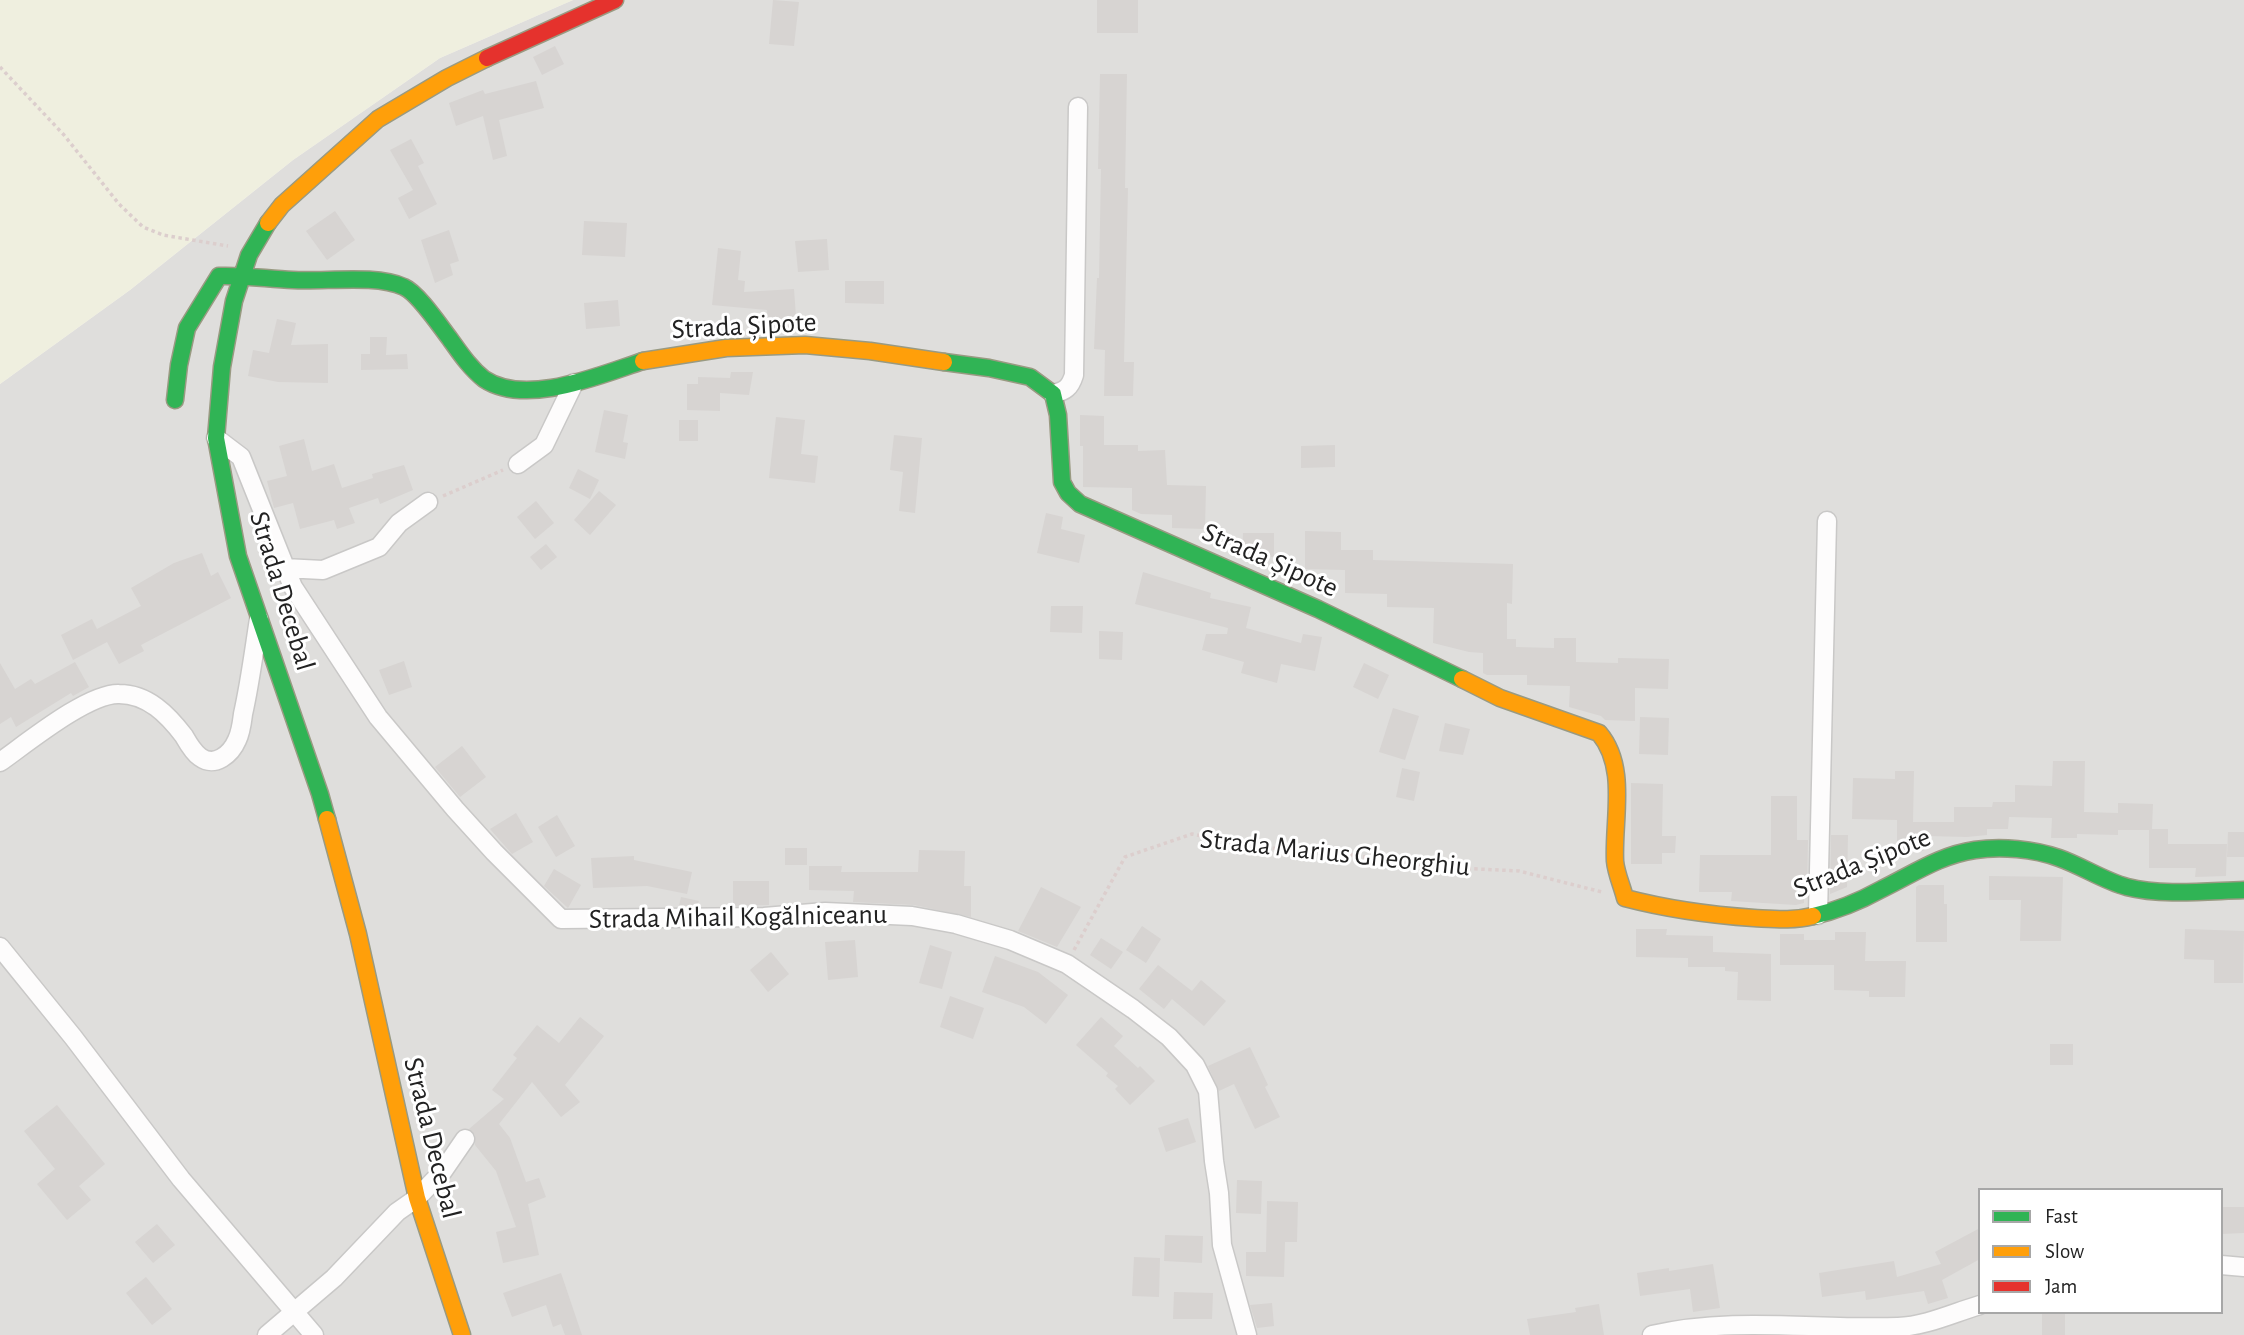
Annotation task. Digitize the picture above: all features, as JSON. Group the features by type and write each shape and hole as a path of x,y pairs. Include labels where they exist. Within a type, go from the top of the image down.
{"street":[{"name":"Strada Decebal","path":"463,1335 417,1198 358,934 320,794 238,556 216,438 221,379 229,321 249,255 265,226 282,205 378,119 447,78 615,0"},
{"path":"1053,394 1065,391 1072,384 1074,375 1078,107"},
{"path":"175,400 187,328 219,276 242,275"},
{"name":"Strada Șipote","path":"242,275 293,280 385,281 407,288 434,317 466,362 486,380 516,390 543,390 574,383 653,358 726,348 805,345 870,351 989,368 1030,377 1053,394 1058,415 1062,482 1068,493 1080,504 1318,609 1500,698 1599,733 1614,757 1615,864 1625,898 1655,906 1725,916 1797,920 1818,915 1881,890 1919,868 1952,855 1998,849 2034,852 2057,858 2127,887 2176,892 2244,890"},
{"path":"518,464 544,445 574,383"},
{"name":"Strada Mihail Kogălniceanu","path":"216,438 241,457 293,587 378,718 455,809 561,919 751,918 825,912 901,915 956,924 1010,940 1066,964 1169,1037 1195,1065 1208,1091 1222,1245 1247,1335"},
{"path":"284,568 323,570 379,547 399,523 428,502"},
{"path":"1818,915 1826,522"},
{"path":"0,762 84,705 106,696 120,694 156,705 173,721 199,756 207,761 219,761 238,739 259,616"},
{"path":"0,947 73,1037 181,1179 314,1335"},
{"path":"267,1335 334,1278 397,1212 417,1198 443,1171 464,1139"},
{"path":"2223,1265 2244,1267"},
{"path":"1652,1335 1685,1328 1766,1324 1900,1331 1978,1305"}],"path":[{"path":"0,67 64,135 119,204 143,227 163,235 230,247 249,255"},
{"path":"428,502 518,464"},
{"name":"Strada Marius Gheorghiu","path":"1066,964 1125,858 1192,834 1262,848 1316,849 1418,866 1519,871 1625,898"}],"shaded area":[{"path":"573,0 2244,0 2244,1335 0,1335 0,384 130,290 293,160 440,58"}],"green space":[{"path":"0,0 573,0 440,58 293,160 130,290 0,384"}],"building":[{"path":"773,0 799,2 794,46 769,44"},
{"path":"1097,0 1138,0 1138,33 1097,33"},
{"path":"555,46 564,64 542,75 533,57"},
{"path":"1100,74 1127,74 1125,188 1128,188 1124,362 1134,362 1133,396 1104,396 1105,350 1094,349 1099,278"},
{"path":"536,81 544,108 499,120 507,156 493,160 483,116 456,126 449,103 483,90 485,94"},
{"path":"411,139 424,163 418,166 437,204 409,219 398,198 413,190 390,150"},
{"path":"335,211 355,240 327,260 306,231"},
{"path":"584,221 627,223 625,257 582,255"},
{"path":"449,230 459,261 450,264 453,275 435,283 421,240"},
{"path":"827,239 829,270 798,272 795,241"},
{"path":"718,248 741,251 738,280 745,281 744,292 794,289 797,330 769,331 767,310 712,305"},
{"path":"845,281 884,281 884,304 845,303"},
{"path":"618,300 620,326 586,329 584,303"},
{"path":"277,319 296,323 291,345 328,344 328,383 278,382 248,376 253,350 269,353"},
{"path":"370,337 387,337 386,355 407,354 408,369 361,370 361,354 370,354"},
{"path":"731,372 753,372 749,395 720,393 720,411 687,410 687,384 698,384 698,377 730,378"},
{"path":"604,410 628,415 623,442 628,443 625,459 595,452"},
{"path":"1080,415 1104,416 1104,445 1138,445 1138,451 1165,450 1167,485 1206,486 1205,529 1172,528 1172,515 1141,514 1132,510 1132,488 1083,487"},
{"path":"776,417 805,420 801,454 818,456 815,483 769,478"},
{"path":"679,420 698,420 698,441 679,441"},
{"path":"894,435 922,438 915,513 899,511 903,472 890,470"},
{"path":"304,439 312,471 334,464 342,488 373,478 372,474 404,465 413,490 380,504 378,498 349,508 355,523 337,529 334,520 300,529 293,503 274,508 267,481 287,476 279,446"},
{"path":"1335,445 1335,467 1301,468 1301,446"},
{"path":"578,469 599,480 590,499 569,488"},
{"path":"599,491 616,505 590,535 574,520"},
{"path":"536,501 554,523 535,539 517,517"},
{"path":"1046,513 1063,517 1061,529 1085,535 1079,563 1037,553"},
{"path":"1305,531 1341,532 1341,550 1373,550 1373,560 1513,564 1512,604 1507,603 1507,639 1516,639 1516,647 1554,648 1554,638 1576,638 1576,662 1618,663 1618,658 1669,659 1668,689 1635,688 1635,721 1605,720 1601,716 1569,707 1570,686 1527,685 1527,675 1487,675 1483,673 1483,653 1433,643 1434,608 1387,607 1387,594 1345,593 1345,570 1305,569"},
{"path":"1243,533 1274,533 1274,557 1242,557"},
{"path":"546,544 557,557 541,570 530,557"},
{"path":"202,553 211,576 218,572 231,598 141,645 144,651 119,664 107,642 73,660 61,635 92,619 97,629 141,606 131,588 174,563"},
{"path":"1143,572 1211,593 1210,598 1251,607 1246,628 1301,643 1303,634 1322,637 1315,671 1281,664 1277,683 1241,673 1244,662 1202,650 1206,634 1227,634 1228,628 1135,604"},
{"path":"1051,606 1083,606 1082,633 1050,632"},
{"path":"1099,631 1123,632 1122,660 1099,659"},
{"path":"404,661 412,687 389,695 379,670"},
{"path":"75,662 89,687 73,696 71,693 16,727 11,717 0,724 0,663 15,689 31,679 35,684"},
{"path":"1364,663 1389,675 1378,699 1353,687"},
{"path":"1393,708 1419,716 1405,760 1379,752"},
{"path":"1640,717 1669,718 1668,755 1639,754"},
{"path":"1445,723 1470,729 1463,755 1439,751"},
{"path":"462,746 486,777 460,797 435,767"},
{"path":"2053,761 2085,761 2084,812 2118,813 2118,803 2153,804 2152,829 2168,829 2168,844 2227,844 2226,876 2195,877 2196,868 2149,868 2149,830 2118,830 2118,835 2077,834 2077,838 2051,838 2052,818 2009,817 2008,829 1987,829 1987,835 1967,837 1927,836 1927,849 1897,851 1897,820 1852,819 1853,778 1895,779 1895,771 1914,771 1913,822 1954,822 1954,807 1992,807 1993,802 2015,802 2015,785 2052,786"},
{"path":"1402,768 1420,772 1414,801 1396,797"},
{"path":"1631,783 1663,784 1662,836 1676,836 1675,853 1662,853 1662,864 1631,864"},
{"path":"1771,796 1797,796 1797,840 1808,840 1807,894 1804,894 1804,903 1796,905 1731,901 1732,892 1699,892 1700,855 1771,855"},
{"path":"516,813 533,842 512,854 490,829"},
{"path":"557,815 575,846 556,857 538,827"},
{"path":"2228,832 2244,832 2244,857 2227,857"},
{"path":"1831,835 1848,835 1847,887 1830,894"},
{"path":"785,848 807,848 807,865 785,865"},
{"path":"919,850 965,851 964,886 971,886 971,917 914,905 853,902 854,891 809,890 809,866 842,866 841,872 918,872"},
{"path":"634,856 634,860 692,872 687,894 647,886 593,888 591,858"},
{"path":"554,869 581,885 568,908 544,886"},
{"path":"1989,876 2063,877 2061,941 2020,941 2021,900 1989,900"},
{"path":"733,881 769,881 769,905 733,906"},
{"path":"1944,885 1947,942 1916,942 1916,887"},
{"path":"1041,887 1081,907 1057,947 1018,931"},
{"path":"681,897 699,901 697,906 679,906"},
{"path":"1142,926 1161,939 1146,963 1126,950"},
{"path":"1636,929 1667,929 1666,935 1713,936 1713,952 1771,954 1771,1001 1737,1000 1738,972 1725,971 1725,967 1688,967 1688,958 1636,957"},
{"path":"2185,929 2244,931 2243,983 2214,983 2214,960 2184,959"},
{"path":"1835,932 1866,932 1865,961 1906,961 1905,997 1869,997 1869,991 1834,990 1834,965 1780,965 1780,934 1804,934 1804,940 1835,940"},
{"path":"1101,938 1123,952 1111,969 1090,955"},
{"path":"855,940 858,977 828,980 825,942"},
{"path":"930,945 952,952 942,989 919,983"},
{"path":"771,952 789,974 768,992 750,970"},
{"path":"995,956 1038,972 1068,995 1046,1024 1024,1007 982,992"},
{"path":"1158,965 1192,991 1201,980 1226,1001 1204,1026 1172,999 1164,1009 1139,989"},
{"path":"950,996 984,1008 973,1039 940,1027"},
{"path":"580,1017 604,1036 565,1085 580,1102 561,1117 532,1082 499,1124 510,1138 526,1182 539,1178 546,1197 528,1204 539,1255 503,1263 496,1232 516,1227 496,1171 475,1145 475,1135 469,1129 504,1099 492,1090 517,1058 513,1055 537,1025 559,1043"},
{"path":"1101,1017 1123,1036 1114,1046 1155,1081 1130,1105 1115,1089 1118,1086 1106,1076 1108,1073 1076,1045"},
{"path":"2050,1044 2073,1044 2073,1065 2050,1065"},
{"path":"1250,1047 1280,1117 1255,1129 1234,1084 1219,1091 1208,1066"},
{"path":"57,1105 105,1164 79,1186 91,1200 67,1220 37,1184 55,1169 24,1131"},
{"path":"1188,1118 1196,1142 1166,1152 1158,1128"},
{"path":"1237,1180 1262,1181 1261,1214 1236,1213"},
{"path":"1267,1201 1298,1202 1297,1242 1285,1242 1284,1277 1246,1276 1246,1252 1266,1252"},
{"path":"2223,1207 2244,1207 2244,1233 2223,1234"},
{"path":"157,1224 175,1245 153,1263 135,1242"},
{"path":"1978,1229 1978,1260 1942,1280 1948,1298 1928,1304 1924,1291 1866,1300 1865,1291 1822,1297 1819,1273 1894,1261 1897,1277 1941,1264 1935,1252"},
{"path":"1165,1235 1203,1236 1202,1263 1164,1261"},
{"path":"1134,1257 1160,1258 1159,1297 1132,1296"},
{"path":"1713,1264 1720,1308 1693,1312 1690,1289 1640,1296 1637,1273"},
{"path":"561,1273 582,1335 565,1335 561,1324 553,1327 546,1305 512,1317 503,1293"},
{"path":"146,1277 172,1309 152,1325 126,1293"},
{"path":"1174,1292 1213,1293 1212,1319 1173,1319"},
{"path":"1272,1303 1274,1326 1257,1328 1250,1305"},
{"path":"1599,1304 1604,1335 1530,1335 1527,1319 1576,1312 1575,1308"},
{"path":"2042,1314 2065,1314 2065,1335 2042,1335"}],"traffic: fast":[{"path":"268,223 249,255 234,301 222,367 216,438 238,556 327,819"},
{"path":"175,400 187,328 219,276 284,280 365,280 404,287 410,290 435,318 474,370 484,379 501,387 521,390 563,386 643,361"},
{"path":"944,362 1030,377 1053,394 1058,415 1062,482 1068,493 1080,504 1318,609 1462,679"},
{"path":"1813,916 1857,901 1962,852 1996,848 2039,852 2068,861 2118,884 2141,890 2244,890"}],"traffic: slow":[{"path":"268,223 282,205 378,119 487,58"},
{"path":"643,361 726,348 805,345 944,362"},
{"path":"1462,679 1500,698 1599,733 1608,747 1616,777 1615,861 1625,898 1738,917 1798,919 1813,916"},
{"path":"327,819 358,934 417,1198 462,1335"}],"traffic: jam":[{"path":"487,58 615,0"}]}
